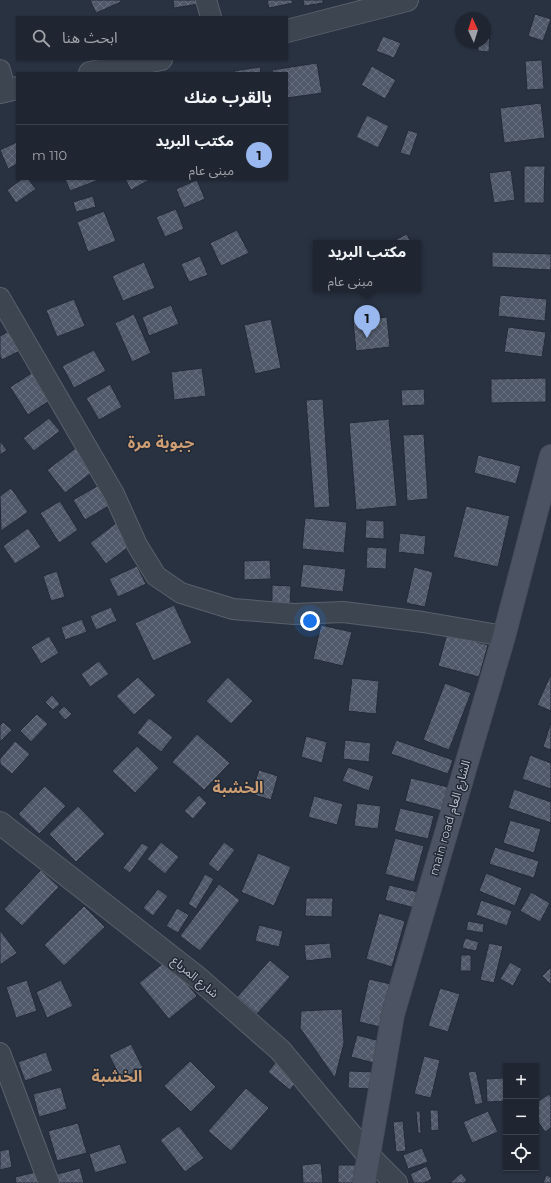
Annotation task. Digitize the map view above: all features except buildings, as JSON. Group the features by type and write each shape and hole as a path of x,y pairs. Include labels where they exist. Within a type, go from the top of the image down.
{"main road":[{"name":"main road الشارع العام","path":"364,1183 367,1154 393,1014 504,636 551,456"}],"street":[{"path":"206,0 211,16"},
{"path":"288,30 407,0"},
{"path":"95,72 156,60"},
{"path":"0,298 114,494 137,545 156,576 181,593 233,609 294,614 343,612 423,622 504,636"},
{"name":"شارع المرباع","path":"0,823 198,978 280,1050 367,1154 396,1183"},
{"path":"0,1052 49,1183"}],"place":[{"name":"مكتب البريد","path":"367,338"}],"district":[{"name":"جبوبة مرة","path":"161,442"},
{"name":"الخشبة","path":"238,787"},
{"name":"الخشبة","path":"117,1076"}]}
